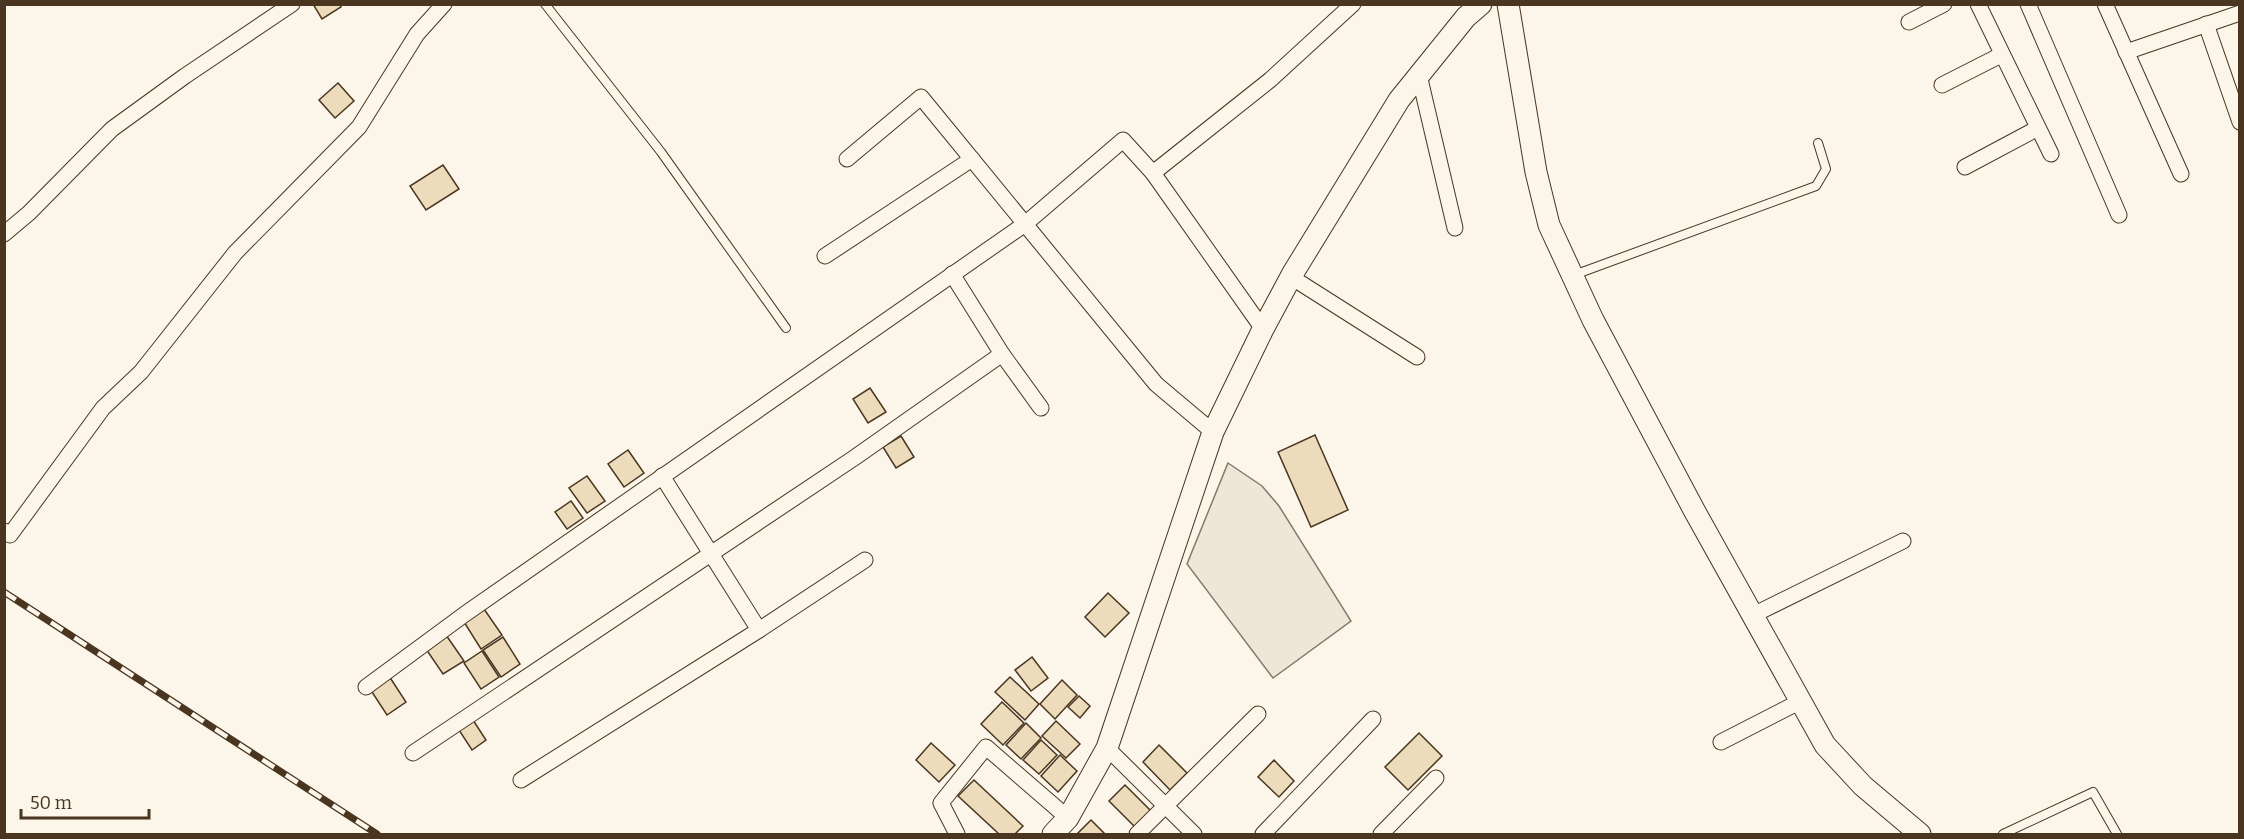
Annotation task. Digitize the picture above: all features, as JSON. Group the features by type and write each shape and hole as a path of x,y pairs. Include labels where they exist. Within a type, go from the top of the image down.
{"street":[{"path":"4,234 29,213 112,129 185,76 292,4"},
{"path":"4,531 10,535 103,408 141,372 235,253 359,127 417,34 444,4"},
{"path":"1153,172 1270,80 1353,4"},
{"path":"1053,834 1068,818 1107,748 1214,432 1263,329 1291,277 1400,100 1466,17 1481,4"},
{"path":"1508,4 1536,172 1546,214 1593,321 1671,468 1825,746 1863,786 1920,834"},
{"path":"1909,22 1944,4"},
{"path":"1978,4 2051,154"},
{"path":"2028,4 2119,214"},
{"path":"2105,4 2181,174"},
{"path":"2126,52 2240,13"},
{"path":"2206,24 2238,112"},
{"path":"1942,86 2001,55"},
{"path":"1419,75 1455,228"},
{"path":"847,159 921,97 1156,384 1214,432"},
{"path":"1965,166 2038,128"},
{"path":"366,687 465,614 1025,224 1123,140 1153,172 1263,329"},
{"path":"825,256 972,159"},
{"path":"952,274 1002,354 1041,408"},
{"path":"1291,277 1417,357"},
{"path":"413,753 854,458 1002,354"},
{"path":"662,476 759,630"},
{"path":"1753,615 1903,541"},
{"path":"521,780 759,630 865,560"},
{"path":"1722,742 1801,701"},
{"path":"1137,834 1258,714"},
{"path":"1263,834 1373,719"},
{"path":"957,834 941,803 986,747 1068,818"},
{"path":"1107,748 1194,834"},
{"path":"1380,834 1436,778"}],"lane":[{"path":"545,4 661,152 786,328"},
{"path":"1572,276 1816,186 1826,169 1818,143"},
{"path":"2003,834 2093,792 2117,834"}],"shaded area":[{"path":"1228,463 1262,486 1279,506 1351,621 1273,678 1187,564"}],"building":[{"path":"313,4 340,4 341,7 322,19"},
{"path":"338,83 354,101 335,118 319,100"},
{"path":"443,165 459,189 426,210 410,186"},
{"path":"870,388 886,412 868,423 853,399"},
{"path":"1315,435 1348,510 1311,527 1278,452"},
{"path":"901,436 914,457 896,468 883,447"},
{"path":"628,450 644,473 624,487 608,464"},
{"path":"587,476 605,501 587,513 569,488"},
{"path":"571,501 583,518 567,529 555,512"},
{"path":"1108,593 1129,613 1105,637 1085,617"},
{"path":"484,609 502,635 481,649 464,622"},
{"path":"446,635 464,661 443,674 426,649"},
{"path":"503,637 520,664 501,677 483,650"},
{"path":"482,651 499,677 481,689 464,663"},
{"path":"1032,657 1048,678 1031,691 1015,670"},
{"path":"389,676 406,702 387,715 370,689"},
{"path":"1010,677 1039,704 1025,720 995,692"},
{"path":"1062,680 1077,695 1055,719 1040,704"},
{"path":"1079,696 1090,706 1080,718 1068,707"},
{"path":"1002,702 1024,723 1003,745 981,724"},
{"path":"473,720 486,740 472,750 459,730"},
{"path":"1056,721 1080,744 1066,758 1042,736"},
{"path":"1026,723 1041,738 1021,759 1006,745"},
{"path":"1419,733 1442,756 1408,790 1385,767"},
{"path":"1041,740 1057,755 1039,774 1023,760"},
{"path":"931,743 955,765 939,782 916,760"},
{"path":"1159,745 1187,773 1170,790 1143,762"},
{"path":"1060,755 1077,771 1058,792 1041,776"},
{"path":"1274,760 1294,781 1279,797 1258,777"},
{"path":"974,780 1023,826 1015,834 999,834 958,796"},
{"path":"1125,785 1151,811 1135,827 1109,801"},
{"path":"1091,820 1105,834 1077,834"}],"railway":[{"path":"4,592 377,834"}]}
